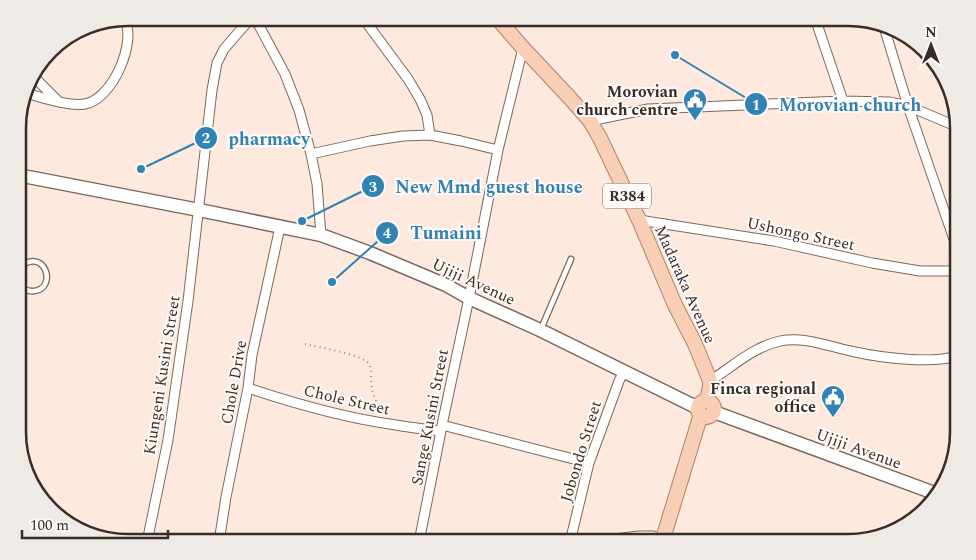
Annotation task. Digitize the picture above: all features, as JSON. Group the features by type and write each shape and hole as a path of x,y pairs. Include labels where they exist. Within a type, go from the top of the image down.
{"main road":[{"name":"Madaraka Avenue","path":"504,26 590,121 600,138 639,220 710,381"},
{"name":"Ujiji Avenue","path":"26,178 321,235 446,285 469,298 705,409 931,492"},
{"path":"667,534 705,409 710,381"}],"street":[{"path":"32,95 59,102 83,105 98,98 117,76 122,65 128,36 127,26"},
{"name":"Kiungeni Kusini Street","path":"150,534 168,440 188,301 212,90 217,63 224,49 244,26"},
{"path":"259,26 285,74 299,110 317,184 321,235"},
{"path":"369,26 408,79 420,99 427,115 430,135"},
{"path":"818,26 843,101"},
{"path":"886,34 908,106 950,225"},
{"name":"Sange Kusini Street","path":"421,534 498,150 523,48"},
{"path":"38,81 59,102"},
{"path":"590,121 648,109 843,101 890,102 908,106 950,124"},
{"path":"311,154 370,141 403,136 430,135 498,150"},
{"name":"Ushongo Street","path":"639,220 774,241 872,263 920,271 950,271"},
{"name":"Chole Drive","path":"220,534 248,388 252,355 280,227"},
{"path":"710,381 743,358 763,347 779,341 796,339 898,359 950,357"},
{"name":"Jobondo Street","path":"572,534 589,462 618,381 624,371"},
{"name":"Chole Street","path":"248,388 290,402 334,413 394,425 442,428 589,462"}],"lane":[{"path":"540,330 571,259"},
{"path":"26,262 41,264 47,274 47,280 40,289 34,291 26,289"}],"path":[{"path":"305,344 357,356 368,362 371,384 378,405 394,425"}],"place":[{"name":"Morovian church","path":"675,55"},
{"name":"Morovian church centre","path":"695,121"},
{"name":"pharmacy","path":"141,169"},
{"name":"New Mmd guest house","path":"302,221"},
{"name":"Tumaini","path":"332,282"},
{"name":"Finca regional office","path":"833,418"}]}
